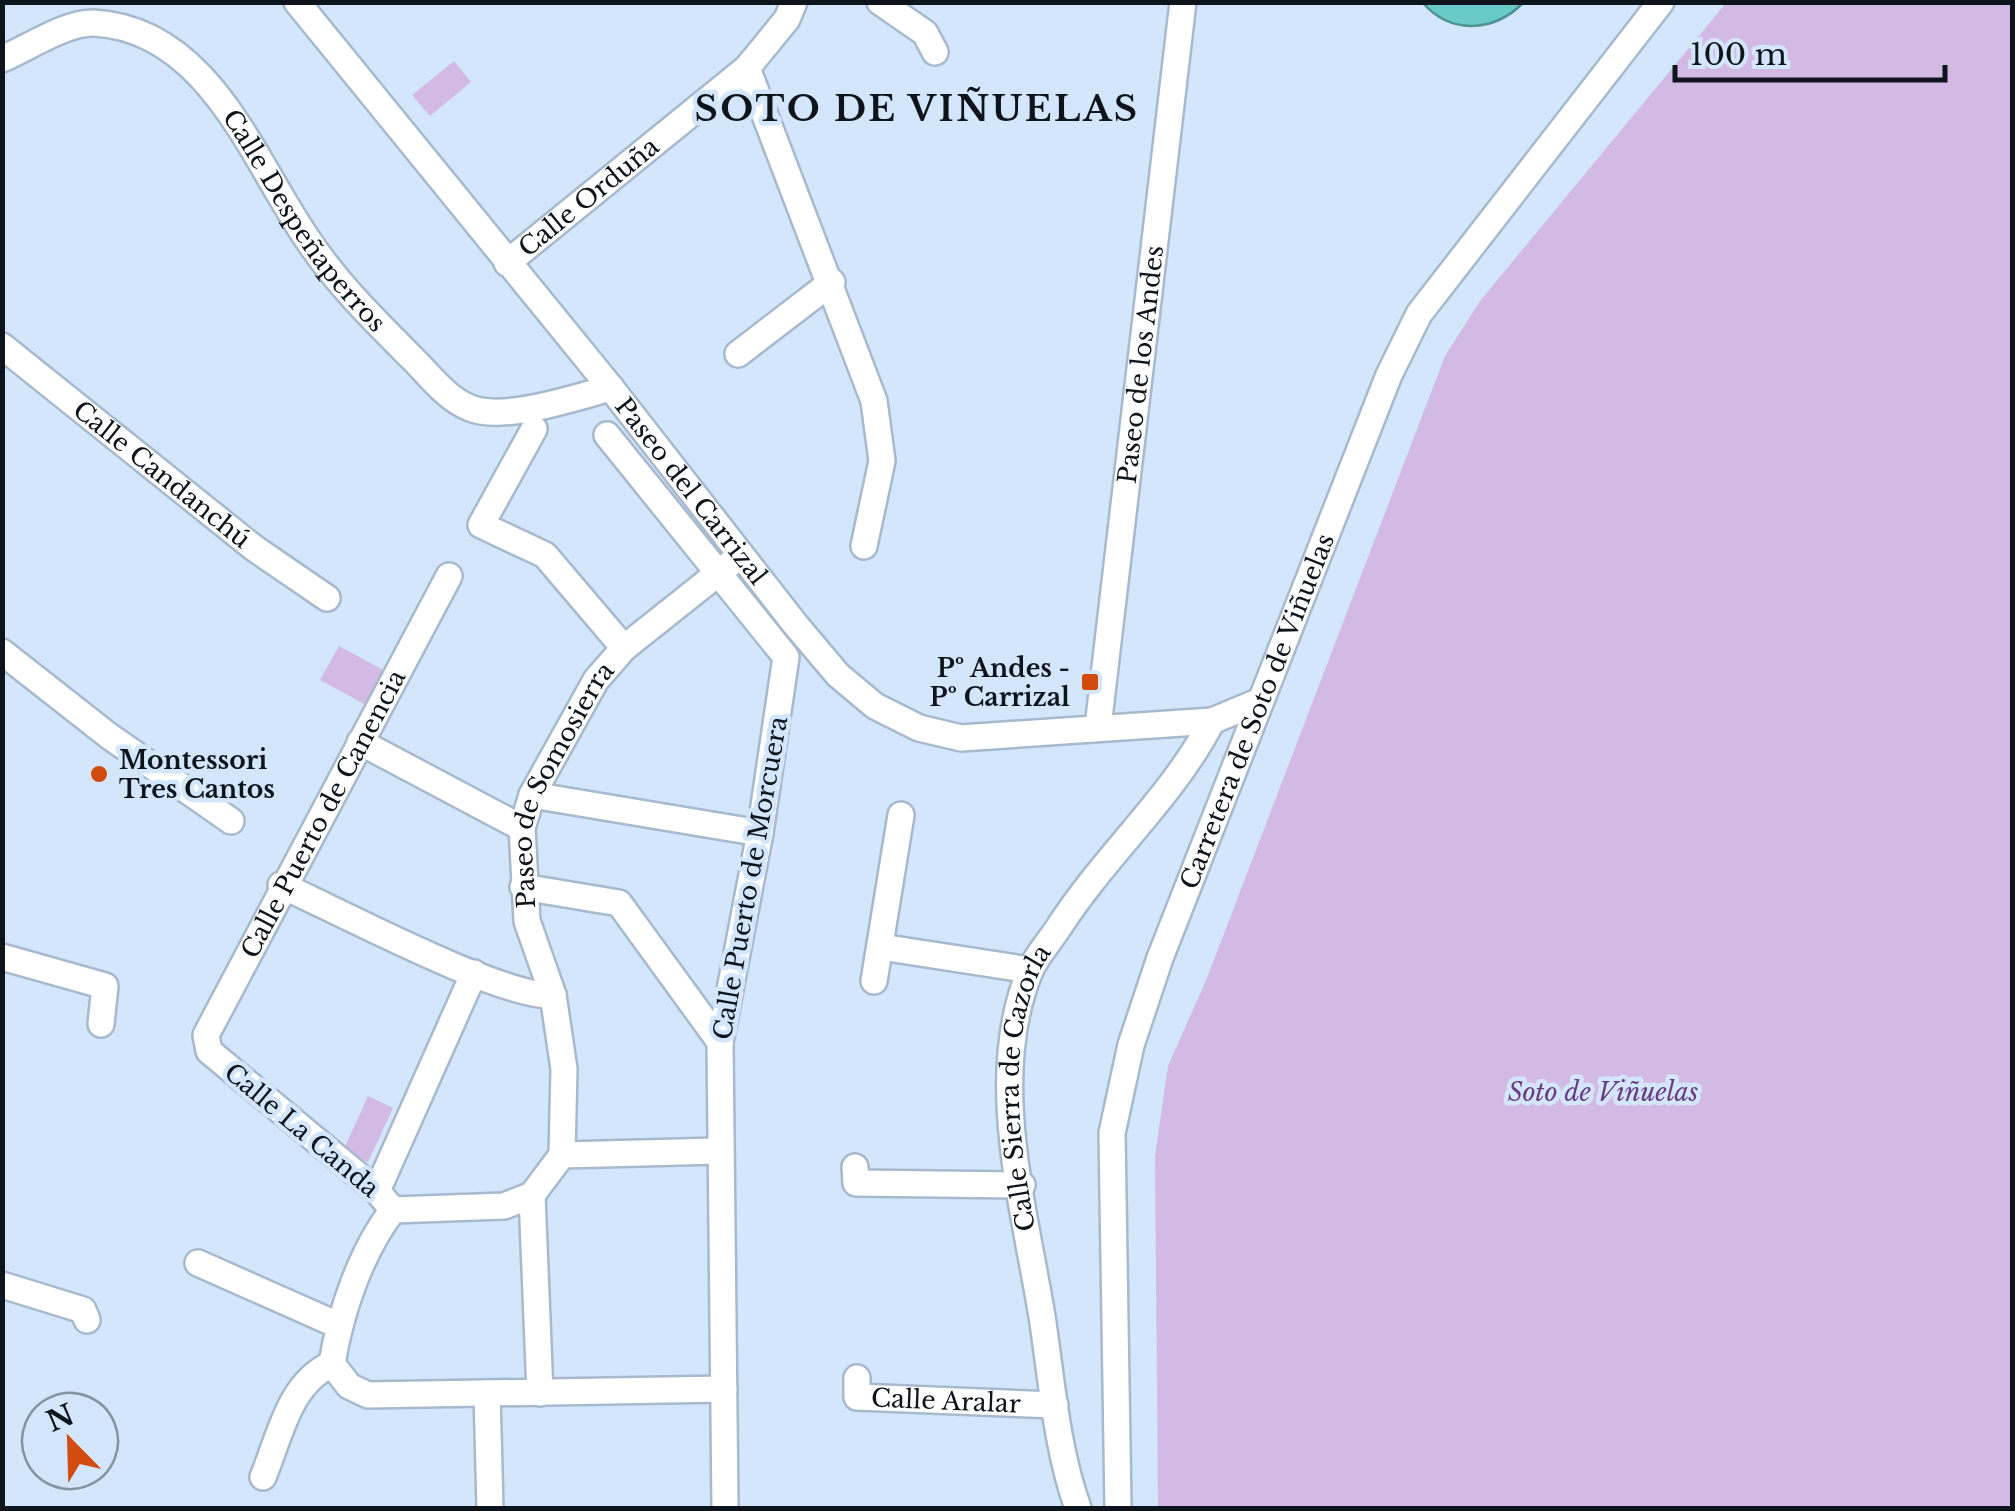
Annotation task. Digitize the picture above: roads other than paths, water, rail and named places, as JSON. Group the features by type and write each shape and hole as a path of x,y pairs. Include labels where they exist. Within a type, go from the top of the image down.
{"street":[{"name":"Paseo del Carrizal","path":"297,2 838,675 875,706 919,728 960,738 1212,721 1260,700"},
{"name":"Calle Orduña","path":"507,264 746,68 787,20 794,2"},
{"path":"880,2 924,33 935,52"},
{"name":"Paseo de los Andes","path":"1098,727 1184,2"},
{"name":"Carretera de Soto de Viñuelas","path":"1118,1508 1112,1133 1131,1046 1154,975 1389,374 1420,314 1660,2"},
{"name":"Calle Despeñaperros","path":"2,58 90,23 118,28 164,47 191,66 216,93 308,241 368,318 452,397 472,410 498,410 541,406 611,388"},
{"path":"746,68 832,282 880,431 879,490 864,546"},
{"path":"738,354 832,282"},
{"name":"Calle Candanchú","path":"2,346 254,548 328,598"},
{"path":"534,429 480,525 545,555 624,648"},
{"name":"Calle Puerto de Morcuera","path":"607,435 786,657 760,833 720,1042 725,1508"},
{"name":"Paseo de Somosierra","path":"562,1155 564,1068 553,995 527,921 522,828 532,795 596,680 624,648 741,555"},
{"name":"Calle Puerto de Canencia","path":"210,1052 206,1035 450,576"},
{"path":"2,652 108,736 230,821"},
{"path":"1212,721 1240,748"},
{"name":"Calle Sierra de Cazorla","path":"1078,1508 1055,1405 1011,1107 1013,1038 1030,970 1089,880 1174,784 1212,721"},
{"path":"360,742 522,828"},
{"path":"532,795 760,833"},
{"path":"874,981 901,815"},
{"path":"282,886 474,973 535,996 553,995"},
{"path":"523,886 619,902 720,1042"},
{"path":"881,947 1030,970"},
{"path":"2,956 104,986 101,1024"},
{"path":"474,973 385,1201 340,1326 332,1364 349,1386 368,1395 724,1390"},
{"name":"Calle La Canda","path":"210,1052 385,1201"},
{"path":"385,1201 504,1206 532,1195 562,1155 719,1151"},
{"path":"855,1166 856,1183 1022,1185"},
{"path":"532,1195 540,1392"},
{"path":"198,1263 340,1326"},
{"path":"2,1285 83,1310 88,1320"},
{"path":"263,1477 299,1388 312,1374 332,1364"},
{"name":"Calle Aralar","path":"856,1378 857,1397 1055,1405"},
{"path":"486,1393 490,1508"}],"place":[{"name":"Pº Andes - Pº Carrizal","path":"1090,682"},
{"name":"Montessori Tres Cantos","path":"99,774"}],"district":[{"name":"SOTO DE VIÑUELAS","path":"917,109"}],"park label":[{"name":"Soto de Viñuelas","path":"1603,1092"}]}
